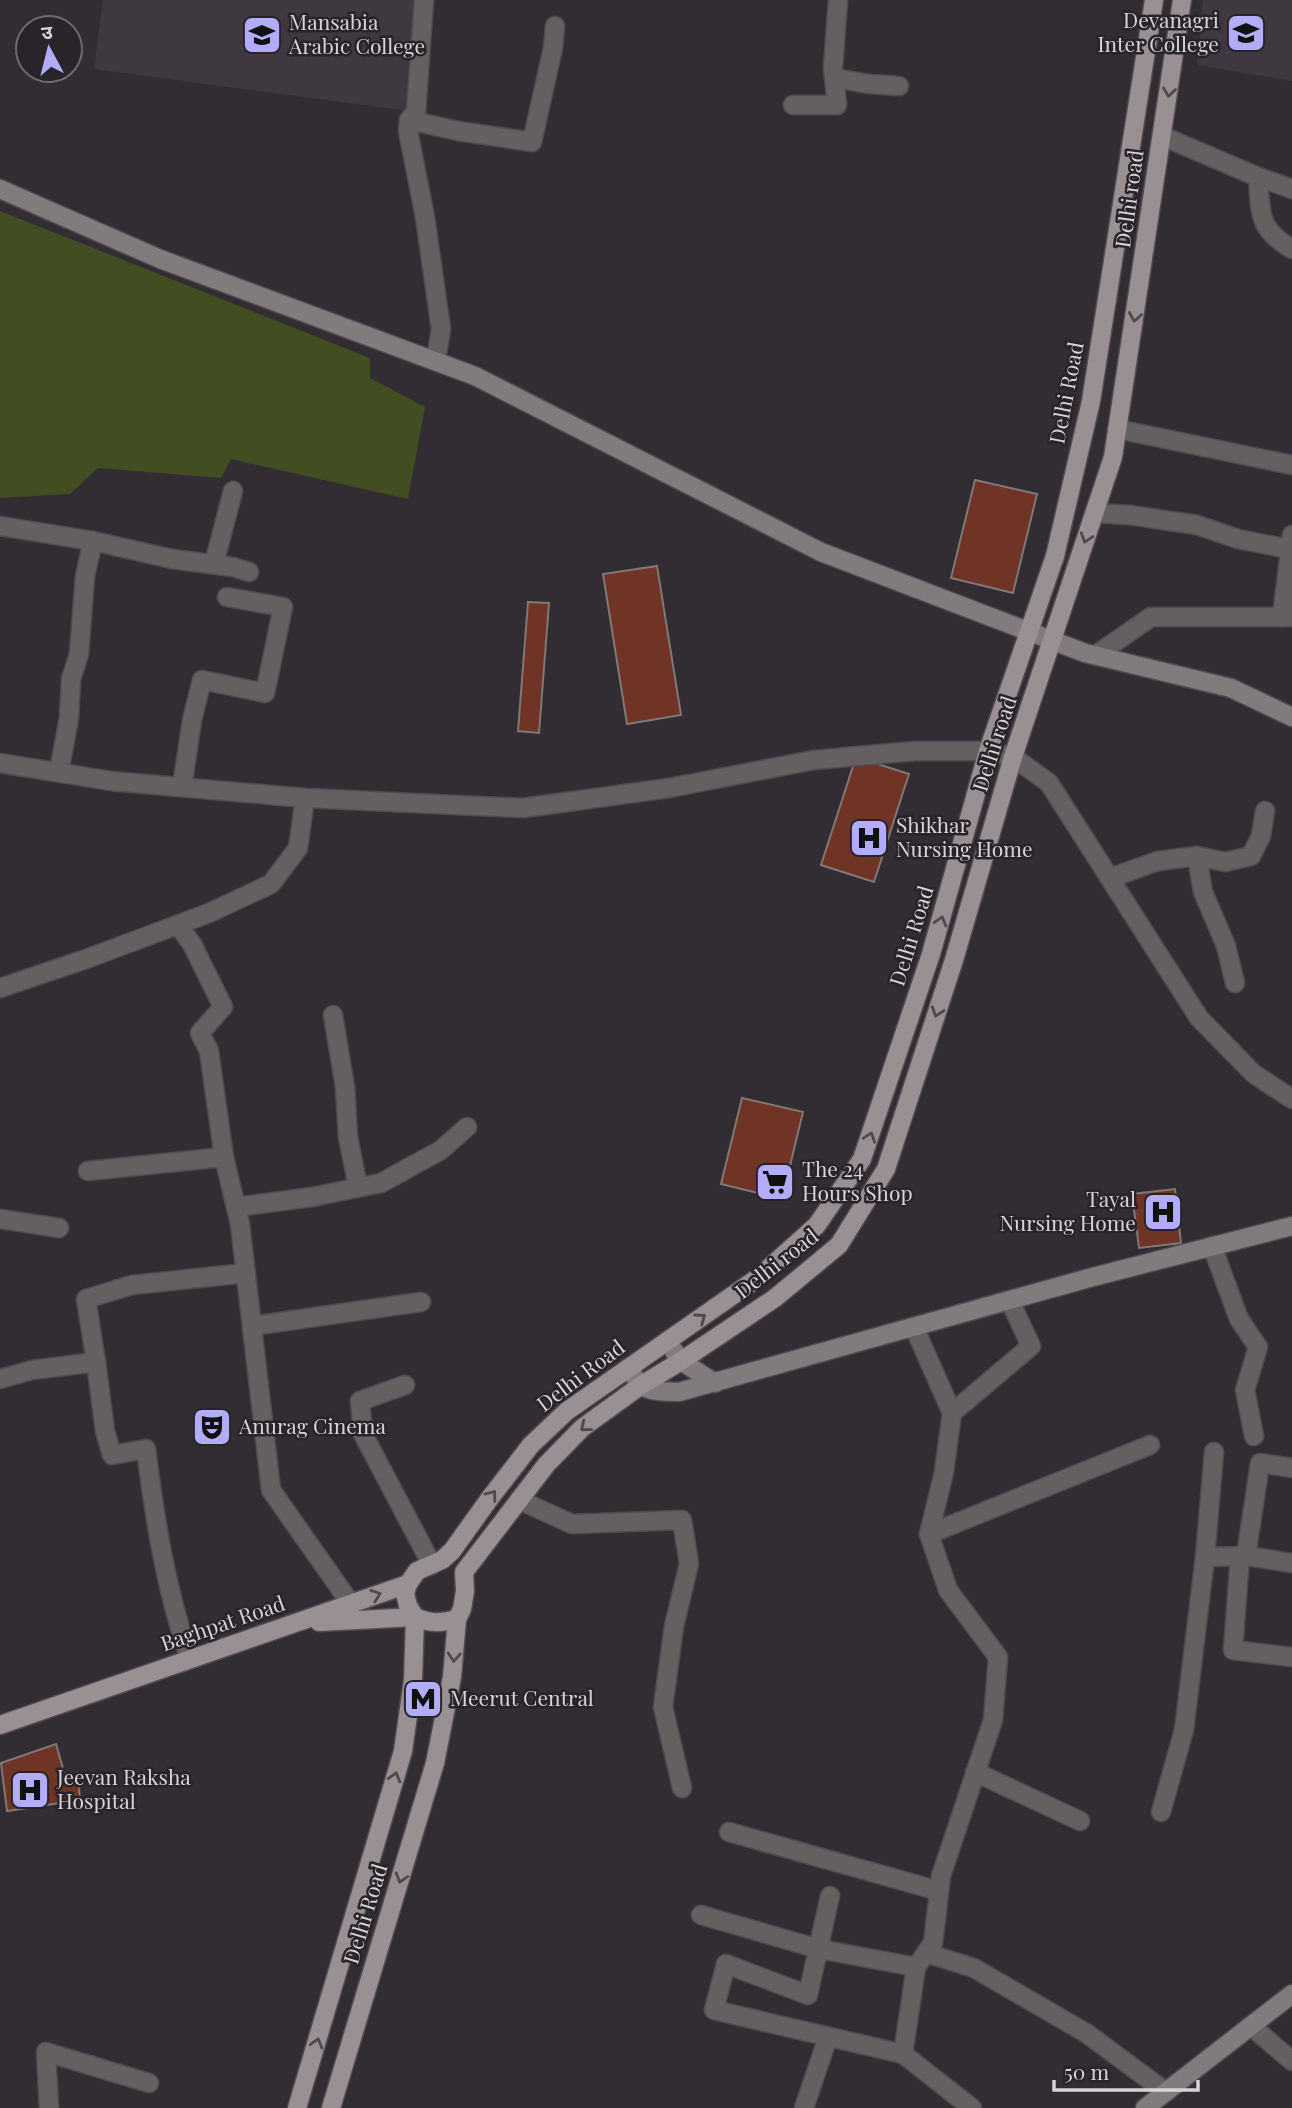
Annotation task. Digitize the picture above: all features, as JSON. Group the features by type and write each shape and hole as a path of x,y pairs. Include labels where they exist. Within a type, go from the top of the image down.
{"main road":[{"name":"Delhi Road","path":"452,1551 531,1445 567,1411 759,1277 817,1226 862,1159 931,954 988,751 1055,556 1091,401 1154,0"},
{"name":"Delhi road","path":"640,1386 775,1298 839,1245 886,1169 954,960 1013,757 1112,457 1182,0"},
{"name":"Delhi Road","path":"331,2108 435,1763 452,1678 457,1619 462,1609 464,1573 546,1465 582,1428 640,1386"},
{"name":"Baghpat Road","path":"0,1725 408,1584 417,1571 442,1560 452,1551"},
{"name":"Delhi Road","path":"297,2108 403,1751 413,1680 415,1617 408,1606 405,1593 408,1584"},
{"path":"298,1622 415,1617 440,1623 457,1619"}],"street":[{"path":"424,0 416,112 408,120 408,131 425,217 442,329 436,361"},
{"path":"793,106 837,106 833,68 838,0"},
{"path":"408,120 532,142 553,48 555,26"},
{"path":"834,78 899,86"},
{"path":"1162,136 1292,189"},
{"path":"1258,177 1261,218 1278,240 1292,249"},
{"path":"0,189 160,259 475,376 821,552 1052,641 1096,655 1231,688 1292,717"},
{"path":"1117,429 1292,465"},
{"path":"214,564 233,491"},
{"path":"1094,513 1130,515 1197,526 1238,539 1291,542 1287,617 1152,617 1096,655"},
{"path":"0,526 93,541 172,559 233,567 249,572"},
{"path":"59,772 69,719 71,679 79,654 85,576 93,541"},
{"path":"182,787 192,720 202,680 265,693 283,607 226,597"},
{"path":"0,763 111,780 305,798 523,808 669,788 814,760 915,751 988,751 1013,757 1049,783 1199,1018 1254,1074 1292,1099"},
{"path":"0,988 178,925 271,884 298,848 305,798"},
{"path":"1110,878 1158,861 1197,856 1225,862 1251,856 1261,836 1265,811"},
{"path":"1197,856 1203,892 1226,946 1235,983"},
{"path":"178,925 191,944 223,1007 200,1033 209,1051 224,1157 236,1207 271,1490 351,1604"},
{"path":"333,1015 345,1087 348,1137 358,1187"},
{"path":"236,1207 312,1197 381,1182 441,1150 467,1127"},
{"path":"88,1171 224,1157"},
{"path":"0,1219 59,1228"},
{"path":"628,1368 640,1386 657,1391 679,1392 1292,1226"},
{"path":"1212,1246 1238,1319 1258,1347 1245,1390 1254,1436"},
{"path":"190,1659 181,1634 157,1528 146,1449 112,1455 105,1431 86,1299 132,1285 246,1273"},
{"path":"252,1325 421,1301"},
{"path":"952,1413 1031,1346 1010,1301"},
{"path":"903,2054 921,1960 933,1943 941,1876 992,1720 998,1657 948,1590 929,1534 944,1472 952,1413 914,1327"},
{"path":"667,1341 681,1361 715,1383"},
{"path":"0,1379 32,1370 96,1362"},
{"path":"405,1385 360,1401 363,1434 432,1565"},
{"path":"929,1534 1150,1445"},
{"path":"1161,1812 1184,1730 1205,1557 1214,1452"},
{"path":"1292,1468 1260,1463 1243,1556 1233,1650 1292,1657"},
{"path":"519,1500 572,1524 682,1520 689,1564 674,1626 663,1707 682,1788"},
{"path":"1205,1557 1243,1556 1292,1563"},
{"path":"975,1772 1080,1821"},
{"path":"729,1832 939,1891"},
{"path":"830,1896 808,1995 726,1964 714,2010 903,2054 972,2108"},
{"path":"701,1915 819,1949 974,1968 1086,2033 1166,2092"},
{"path":"1151,2106 1292,1994"},
{"path":"1251,2026 1292,2060"},
{"path":"804,2108 828,2036"},
{"path":"49,2108 46,2052 149,2083"}],"shaded area":[{"name":"Mansabia Arabic College","path":"103,0 431,0 416,112 94,69"},
{"name":"Devanagri Inter College","path":"1203,0 1292,0 1292,81 1197,65"}],"green space":[{"path":"0,211 370,358 370,378 425,407 408,499 231,459 221,478 98,468 70,494 0,498"}],"building":[{"path":"975,480 1037,494 1013,593 951,578"},
{"path":"657,566 681,715 627,724 603,574"},
{"path":"528,602 549,603 539,733 518,731"},
{"path":"856,757 909,774 874,882 821,865"},
{"path":"742,1098 803,1112 782,1199 721,1184"},
{"path":"1175,1189 1181,1243 1139,1248 1132,1194"},
{"path":"56,1744 66,1779 78,1777 80,1800 7,1811 1,1763"}],"place":[{"name":"Devanagri Inter College","path":"1246,33"},
{"name":"Mansabia Arabic College","path":"262,35"},
{"name":"Shikhar Nursing Home","path":"869,838"},
{"name":"The 24 Hours Shop","path":"775,1182"},
{"name":"Tayal Nursing Home","path":"1163,1212"},
{"name":"Anurag Cinema","path":"212,1427"},
{"name":"Meerut Central","path":"423,1699"},
{"name":"Jeevan Raksha Hospital","path":"30,1790"}]}
